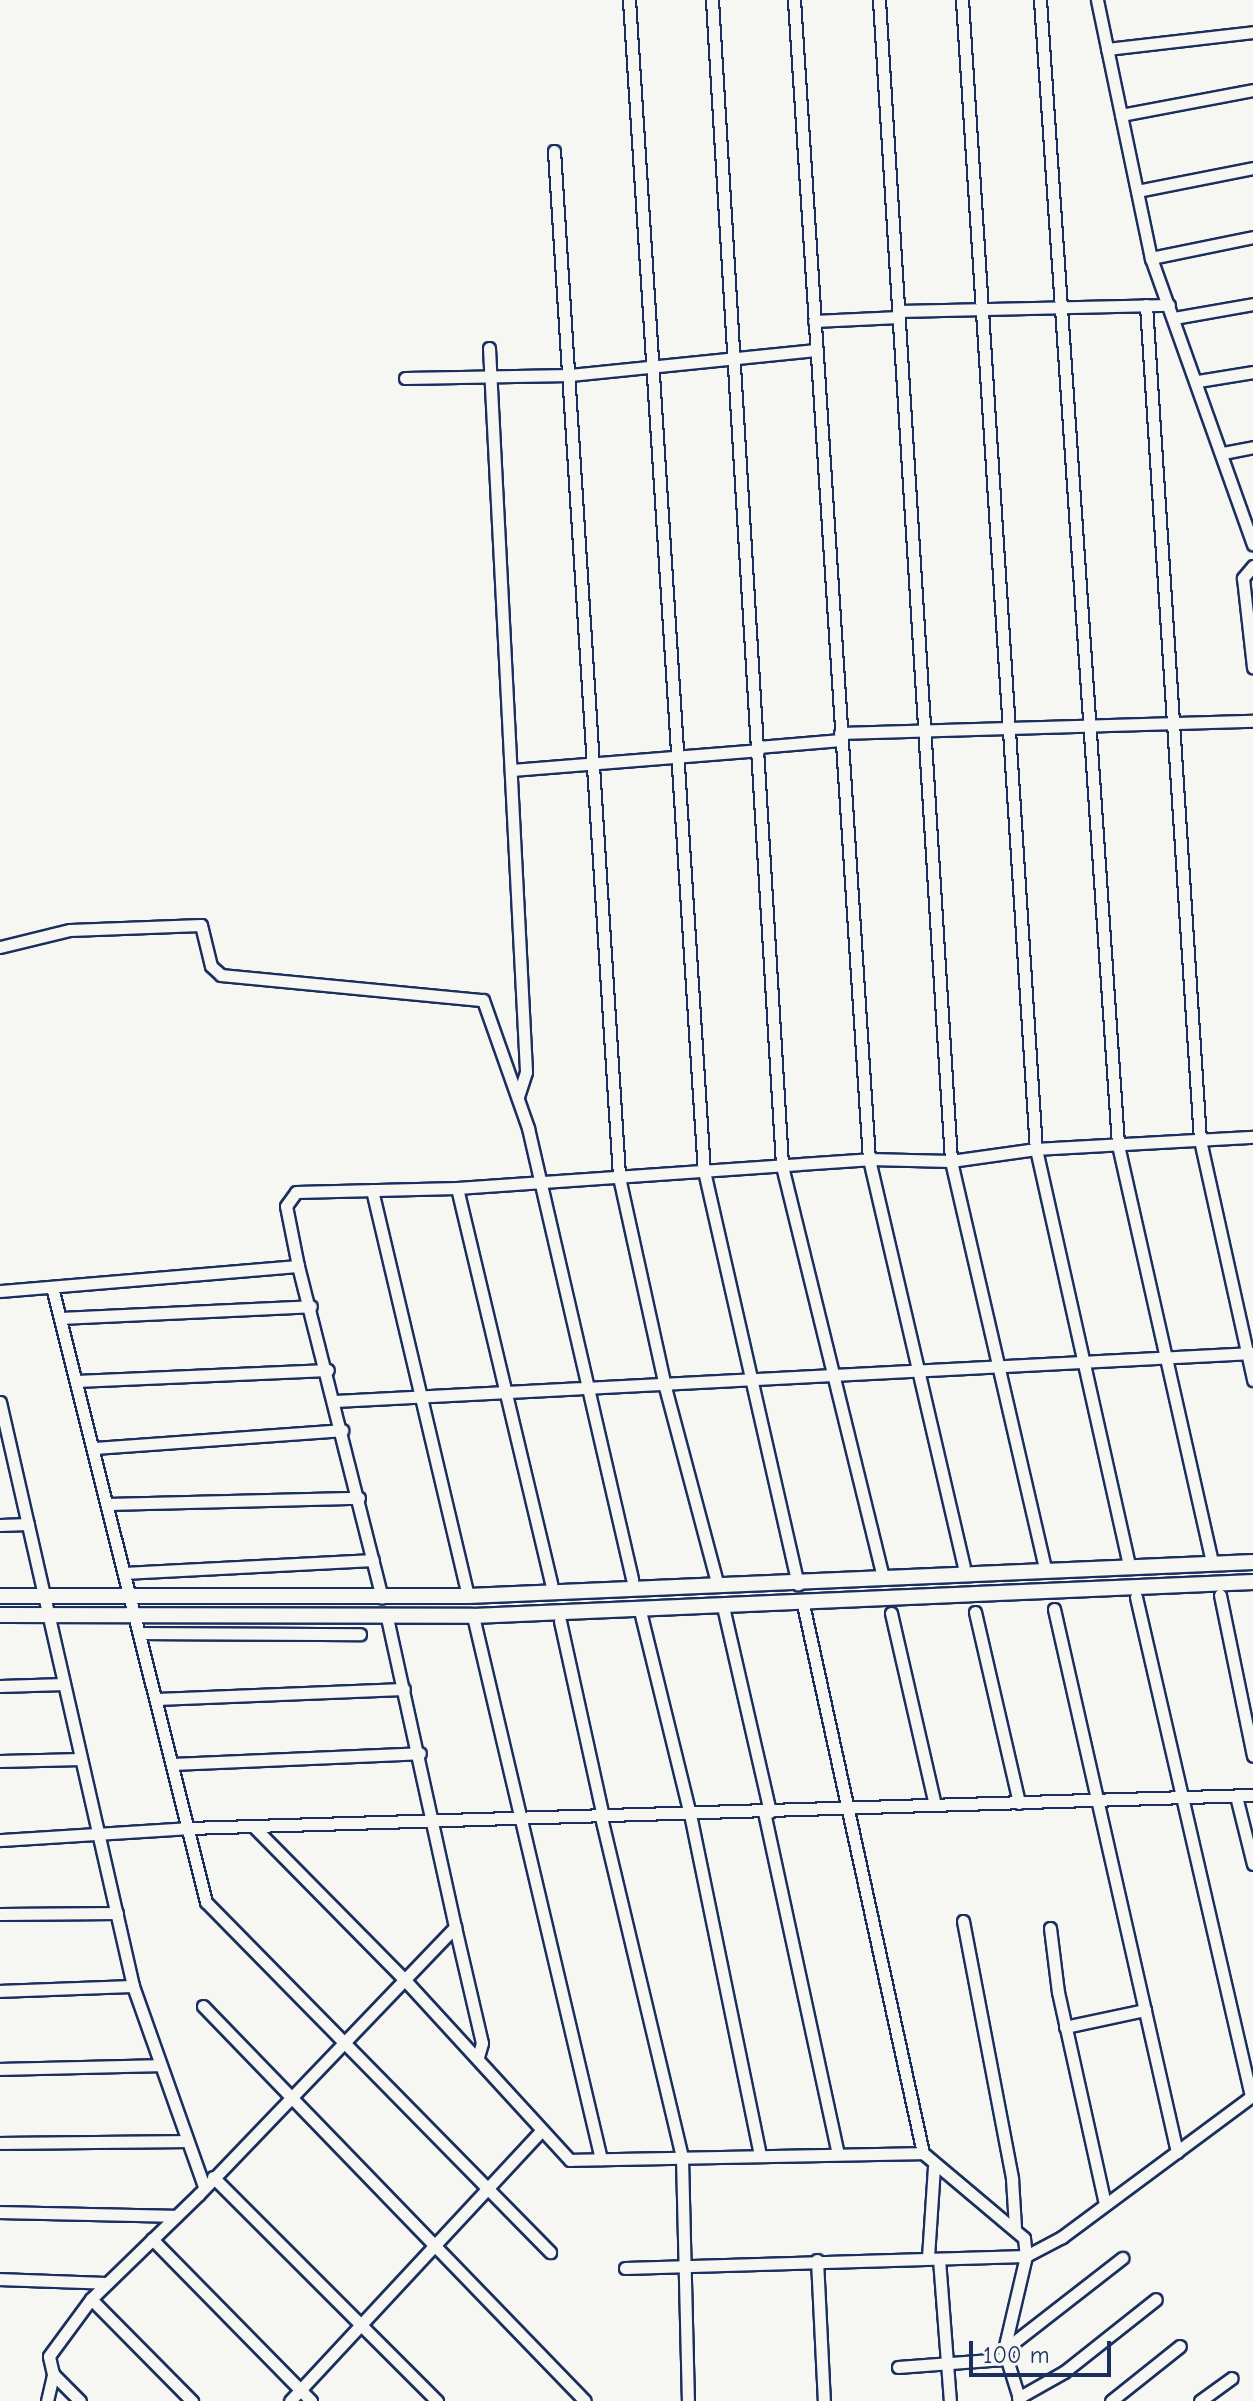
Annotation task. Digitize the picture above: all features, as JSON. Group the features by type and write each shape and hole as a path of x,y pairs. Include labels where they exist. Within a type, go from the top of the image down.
{"main road":[{"path":"0,1596 468,1596 1087,1573 1253,1562"},
{"path":"1087,1573 1088,1592"},
{"path":"0,1615 473,1616 1088,1592 1253,1582"}],"street":[{"path":"629,0 704,1171 798,1584"},
{"path":"712,0 736,356 782,1166 882,1574"},
{"path":"794,0 869,1159 964,1566"},
{"path":"879,0 951,1161 1044,1564"},
{"path":"962,0 1006,726 1036,1149 1128,1561"},
{"path":"1040,0 1091,725 1095,859 1118,1145 1211,1558"},
{"path":"1097,0 1151,258 1223,453 1248,511 1253,544"},
{"path":"1107,49 1253,32"},
{"path":"1121,115 1253,90"},
{"path":"554,151 619,1177 665,1387 717,1582"},
{"path":"1137,191 1253,168"},
{"path":"1151,258 1253,237"},
{"path":"1174,318 1253,304"},
{"path":"1146,305 1200,1140 1250,1354 1253,1380"},
{"path":"814,321 899,314 1169,305"},
{"path":"489,348 526,1072 518,1098"},
{"path":"405,378 570,375 816,350"},
{"path":"1198,381 1253,372"},
{"path":"1223,453 1253,447"},
{"path":"1253,566 1243,578 1253,667"},
{"path":"511,770 676,758 923,729 1253,721"},
{"path":"0,947 70,930 201,925 211,966 221,975 483,1000 518,1098 632,1579"},
{"path":"382,1598 328,1370 298,1266 288,1196 296,1192 457,1188 869,1159 951,1161 1036,1149 1253,1137"},
{"path":"457,1188 551,1584"},
{"path":"372,1190 418,1397 468,1596"},
{"path":"0,1291 298,1266"},
{"path":"52,1287 206,1902 550,2252"},
{"path":"60,1318 311,1306"},
{"path":"335,1401 751,1383 1250,1354"},
{"path":"76,1381 328,1370"},
{"path":"0,1402 5,1446 28,1524 133,1986 186,2141 209,2182 437,2401"},
{"path":"93,1448 342,1430"},
{"path":"107,1504 359,1498"},
{"path":"0,1525 28,1524"},
{"path":"124,1573 373,1560"},
{"path":"1220,1595 1253,1756"},
{"path":"625,2268 1026,2256 1105,2204 1252,2096 1136,1597"},
{"path":"803,1604 851,1808 923,2153 934,2167 1015,2227 1024,2238 1026,2256 1004,2354 1019,2399 1064,2372 1156,2299"},
{"path":"1054,1609 1177,2152"},
{"path":"724,1611 838,2154"},
{"path":"975,1612 1019,1803"},
{"path":"891,1613 935,1805"},
{"path":"641,1615 690,1814 760,2156"},
{"path":"473,1616 524,1819 601,2159"},
{"path":"387,1618 420,1753 482,2043 478,2057"},
{"path":"560,1621 682,2158 688,2401"},
{"path":"139,1633 360,1634"},
{"path":"0,1686 64,1684"},
{"path":"156,1699 404,1689"},
{"path":"172,1764 420,1753"},
{"path":"0,1761 81,1759"},
{"path":"0,1840 100,1837 189,1828 435,1823 1253,1795"},
{"path":"1236,1796 1253,1864"},
{"path":"253,1826 478,2057 570,2160 923,2153"},
{"path":"0,1914 117,1913"},
{"path":"963,1921 1012,2179 1015,2227"},
{"path":"47,2401 53,2374 49,2356 91,2299 176,2216 455,1927"},
{"path":"1050,1928 1065,2027 1105,2204"},
{"path":"0,1991 133,1986"},
{"path":"203,2006 288,2099 579,2399"},
{"path":"1065,2027 1145,2010"},
{"path":"0,2069 160,2065"},
{"path":"290,2401 541,2131"},
{"path":"0,2143 186,2141"},
{"path":"934,2167 933,2258 950,2401"},
{"path":"0,2212 176,2216"},
{"path":"152,2239 311,2401"},
{"path":"898,2367 948,2364 1004,2354 1122,2258"},
{"path":"817,2260 824,2401"},
{"path":"0,2279 107,2283"},
{"path":"91,2299 192,2401"},
{"path":"1111,2401 1180,2346"},
{"path":"53,2374 80,2401"},
{"path":"1200,2401 1232,2378"}]}
